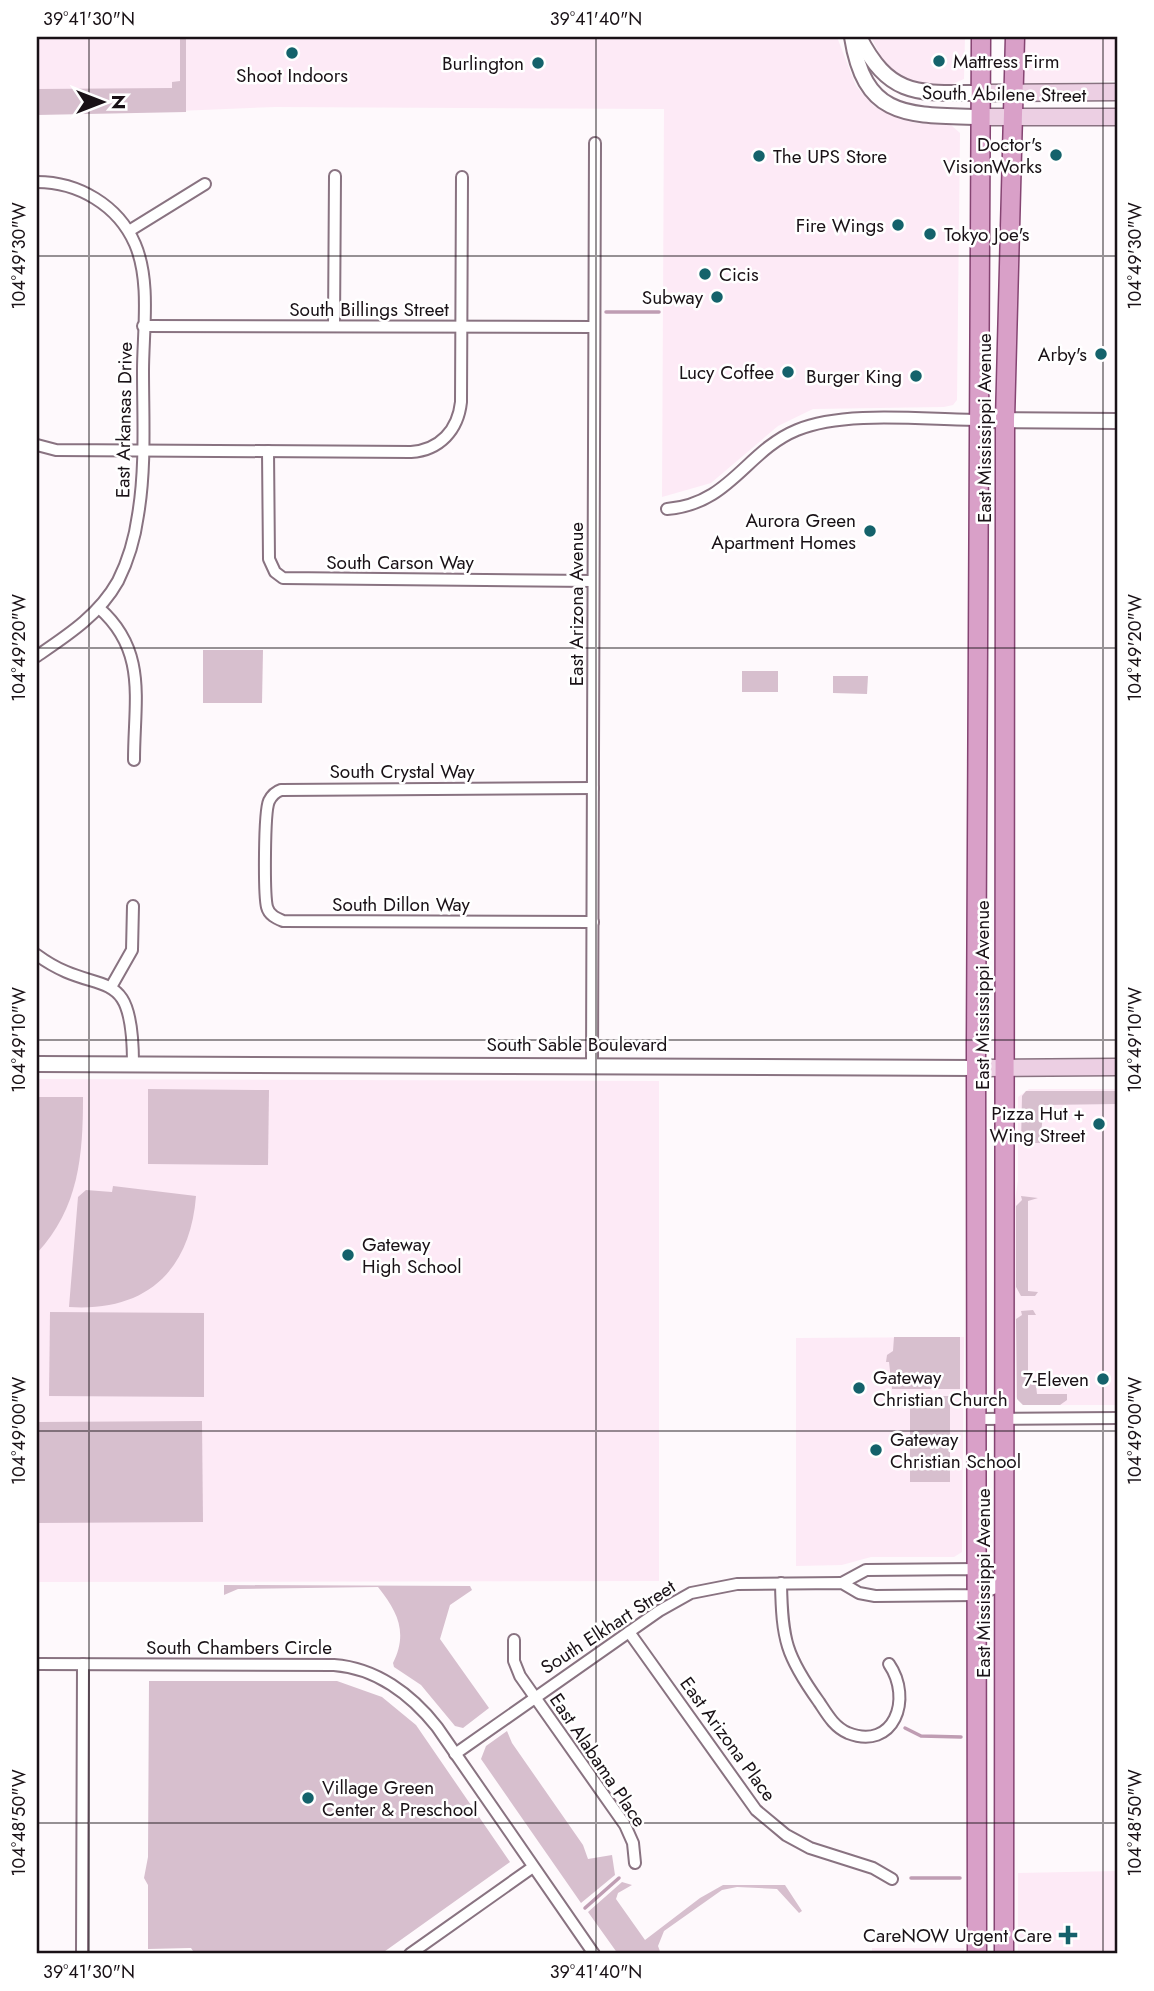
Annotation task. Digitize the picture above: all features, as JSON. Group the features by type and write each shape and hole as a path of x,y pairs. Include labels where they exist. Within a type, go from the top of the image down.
{"main road":[{"name":"East Mississippi Avenue","path":"977,1954 975,1068 981,37"},
{"name":"East Mississippi Avenue","path":"1004,1954 1005,420 1015,37"},
{"name":"South Abilene Street","path":"981,93 1117,92"},
{"name":"South Abilene Street","path":"981,117 1117,117"},
{"name":"South Sable Boulevard","path":"975,1068 1117,1067"}],"street":[{"name":"South Abilene Street","path":"852,37 861,77 868,89 884,101 916,114 981,117"},
{"name":"South Abilene Street","path":"859,37 879,70 902,88 919,93 981,93"},
{"name":"East Arizona Avenue","path":"592,1065 595,143"},
{"path":"334,326 335,176"},
{"path":"37,445 56,450 411,452 438,444 453,429 460,412 462,177"},
{"name":"East Arkansas Drive","path":"37,182 69,187 91,196 110,209 129,231 141,260 143,326 142,451 136,527 118,581 99,608 37,656"},
{"path":"129,231 205,184"},
{"name":"South Billings Street","path":"143,326 594,327"},
{"path":"667,509 710,497 781,439 810,425 834,420 1117,421"},
{"name":"South Carson Way","path":"268,451 270,564 283,578 593,581"},
{"path":"99,608 121,630 131,652 134,673 134,760"},
{"name":"South Crystal Way","path":"266,855 268,807 271,797 281,790 593,788"},
{"name":"South Dillon Way","path":"266,855 267,907 273,916 283,921 593,922"},
{"path":"111,987 132,950 133,906"},
{"path":"37,955 56,967 111,987 125,1002 131,1014 133,1064"},
{"name":"South Sable Boulevard","path":"37,1064 975,1068"},
{"path":"976,1419 1117,1418"},
{"path":"977,1569 1003,1585"},
{"name":"South Elkhart Street","path":"455,1754 677,1600 706,1588 737,1584 842,1583 866,1570 977,1569"},
{"path":"781,1583 782,1621 788,1651 799,1675 841,1729 860,1736 870,1735 880,1732 894,1721 901,1697 900,1685 889,1664"},
{"name":"South Elkhart Street","path":"842,1583 859,1593 875,1596 977,1595"},
{"path":"977,1595 1003,1585"},
{"name":"East Arizona Place","path":"629,1632 756,1810 797,1842 824,1854 873,1868 892,1879"},
{"name":"East Alabama Place","path":"514,1640 516,1668 625,1825 633,1843 635,1863"},
{"name":"South Chambers Circle","path":"37,1664 349,1667 384,1681 410,1697 428,1715 594,1954"},
{"path":"82,1954 83,1664"},
{"path":"410,1954 533,1867"}],"shaded area":[{"path":"37,37 837,37 856,86 875,107 915,123 951,125 960,133 957,400 953,405 944,407 813,409 778,426 711,483 662,497 664,109 275,107 178,111 37,98"},
{"path":"180,37 186,37 186,112 37,115 37,89 172,88 172,82 180,81"},
{"path":"871,37 965,37 964,79 952,84 925,84 902,78 885,65"},
{"path":"1024,37 1117,37 1117,81 1023,84"},
{"path":"203,650 263,650 262,703 203,703"},
{"path":"742,671 778,671 778,692 742,692"},
{"path":"833,676 868,676 867,694 833,693"},
{"name":"Gateway High School","path":"37,1079 659,1081 659,1581 37,1582"},
{"path":"148,1089 269,1090 268,1165 148,1164"},
{"path":"1029,1089 1117,1089 1117,1405 1023,1405 1016,1397 1014,1206 1018,1181 1018,1097"},
{"path":"1026,1091 1117,1091 1117,1104 1044,1105 1040,1143 1021,1143 1022,1096"},
{"path":"37,1097 83,1097 82,1140 76,1180 62,1218 37,1253"},
{"path":"113,1186 196,1196 192,1223 184,1246 173,1266 159,1282 141,1294 96,1307 69,1307 78,1197 86,1190 112,1192"},
{"path":"1021,1196 1038,1198 1028,1201 1028,1291 1038,1292 1035,1296 1021,1296 1016,1287 1016,1206 1022,1200"},
{"path":"1033,1310 1036,1315 1028,1315 1028,1384 1036,1385 1037,1394 1067,1394 1067,1400 1060,1405 1023,1405 1017,1399 1016,1319 1022,1315 1021,1311"},
{"path":"50,1312 204,1313 204,1397 49,1396"},
{"path":"894,1337 960,1337 960,1389 892,1389 889,1362 886,1362 887,1355 893,1351"},
{"path":"964,1337 962,1552 954,1557 871,1557 842,1565 796,1566 796,1338"},
{"path":"910,1396 950,1396 950,1482 910,1482"},
{"path":"202,1421 203,1522 37,1523 37,1422"},
{"path":"224,1585 470,1586 472,1590 450,1605 440,1639 489,1708 463,1728 455,1726 421,1685 394,1667 400,1642 399,1623 391,1605 378,1587 238,1589 224,1595"},
{"path":"149,1681 337,1681 382,1697 416,1725 510,1862 381,1954 195,1954 191,1948 148,1949 148,1885 144,1878 148,1857"},
{"path":"507,1731 512,1743 583,1845 588,1859 612,1855 615,1875 581,1903 481,1759 486,1746"},
{"path":"1117,1871 1117,1954 1018,1954 1018,1873"},
{"path":"622,1882 632,1885 618,1893 616,1899 645,1940 700,1898 723,1885 785,1885 802,1911 799,1913 777,1889 737,1887 722,1890 664,1931 658,1946 661,1954 618,1954 588,1912"},
{"path":"872,1948 964,1948 964,1954 872,1954"}],"waterway":[{"path":"606,312 659,312"},
{"path":"905,1728 921,1736 961,1737"},
{"path":"585,1908 619,1878"},
{"path":"911,1878 960,1878"}],"place":[{"name":"Shoot Indoors","path":"292,53"},
{"name":"Mattress Firm","path":"939,61"},
{"name":"Burlington","path":"538,63"},
{"name":"Doctor's VisionWorks","path":"1056,155"},
{"name":"The UPS Store","path":"759,156"},
{"name":"Fire Wings","path":"898,225"},
{"name":"Tokyo Joe's","path":"930,234"},
{"name":"Cicis","path":"705,274"},
{"name":"Subway","path":"717,297"},
{"name":"Arby's","path":"1101,354"},
{"name":"Lucy Coffee","path":"788,372"},
{"name":"Burger King","path":"916,376"},
{"name":"Aurora Green Apartment Homes","path":"870,531"},
{"name":"Pizza Hut + Wing Street","path":"1099,1124"},
{"name":"Gateway High School","path":"348,1255"},
{"name":"7-Eleven","path":"1103,1379"},
{"name":"Gateway Christian Church","path":"859,1388"},
{"name":"Gateway Christian School","path":"876,1450"},
{"name":"Village Green Center & Preschool","path":"308,1798"},
{"name":"CareNOW Urgent Care","path":"1068,1935"}]}
